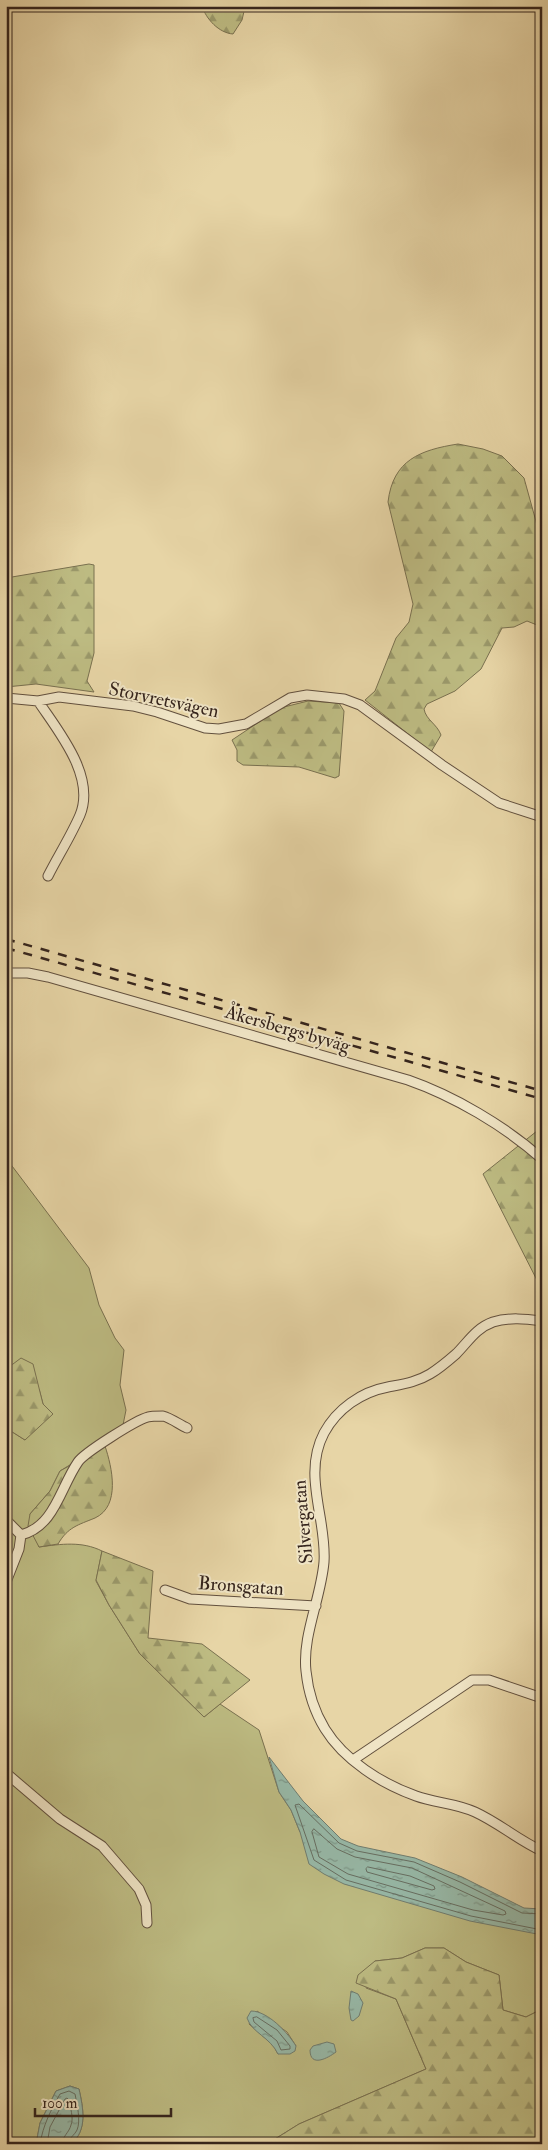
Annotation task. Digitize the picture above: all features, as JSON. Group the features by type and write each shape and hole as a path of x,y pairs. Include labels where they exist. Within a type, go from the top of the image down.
{"street":[{"name":"Storvretsvägen","path":"6,698 38,701 59,697 126,705 157,712 205,728 219,729 246,724 290,698 307,695 344,698 360,705 442,765 499,803 542,818"},
{"path":"38,701 63,735 84,786 81,813 48,876"},
{"name":"Åkersbergs byväg","path":"6,973 28,973 48,976 415,1082 445,1094 463,1104 542,1159"},
{"name":"Silvergatan","path":"542,1321 510,1319 493,1322 479,1329 457,1353 428,1376 408,1384 366,1393 348,1405 331,1422 318,1446 314,1476 322,1523 324,1551 321,1586 306,1653 306,1670 312,1702 325,1729 341,1749 353,1760 374,1775 416,1796 459,1805 497,1822 542,1852"},
{"path":"21,1535 33,1532 46,1520 72,1471 79,1460 88,1452 147,1417 163,1416 187,1428"},
{"path":"6,1520 21,1535"},
{"path":"6,1582 19,1549 21,1535"},
{"name":"Bronsgatan","path":"165,1590 190,1599 316,1606"},
{"path":"353,1760 472,1680 489,1680 542,1698"},
{"path":"6,1774 60,1819 102,1846 139,1889 146,1905 147,1924"}],"green space":[{"path":"202,6 245,7 242,20 233,34 218,28 207,16"},
{"path":"458,444 483,449 502,456 524,478 542,543 542,627 527,621 514,627 502,628 481,669 455,691 427,704 424,709 425,713 441,735 431,752 365,700 375,691 396,638 409,622 413,604 388,502 391,488 402,467 411,459 444,446"},
{"path":"89,564 94,565 94,653 87,681 94,692 36,684 6,687 6,578"},
{"path":"308,701 339,703 344,711 339,776 335,778 299,767 243,765 237,761 237,750 232,740 280,708"},
{"path":"542,1127 542,1290 483,1174"},
{"path":"6,1158 89,1268 99,1305 115,1338 124,1350 120,1385 126,1410 123,1425 60,1471 50,1491 30,1514 39,1547 63,1544 79,1545 102,1551 96,1581 140,1654 204,1717 220,1704 259,1730 279,1792 291,1810 300,1832 527,1931 542,1935 542,2009 526,2017 503,2010 499,1975 466,1962 444,1948 425,1948 402,1958 375,1961 366,1988 396,1999 426,2069 299,2124 267,2144 71,2144 80,2132 83,2118 79,2089 70,2086 56,2091 40,2123 36,2144 6,2144 6,1428 25,1440 43,1404 39,1389 9,1367 6,1372","holes":["257,2011 287,2032 296,2046 278,2054 273,2045 249,2024"]},
{"path":"21,1358 33,1364 43,1404 53,1414 25,1440 6,1428 6,1372 9,1367"},
{"path":"105,1446 112,1475 109,1505 95,1518 70,1530 58,1544 39,1547 28,1526 30,1514 50,1491 60,1471"},
{"path":"102,1551 153,1571 148,1638 202,1644 250,1680 204,1717 140,1654 109,1605 96,1580"},
{"path":"425,1948 444,1948 466,1962 499,1975 503,2010 526,2017 542,2009 542,2144 267,2144 299,2124 426,2069 396,1999 356,1983 358,1975 375,1961 402,1958"}],"water":[{"path":"269,1757 303,1801 341,1839 358,1846 415,1858 462,1877 524,1908 542,1909 542,1935 470,1921 344,1884 324,1874 309,1864 300,1832 291,1810 279,1792"},
{"path":"351,1991 358,1994 363,2003 359,2016 353,2021 351,2020 349,2008"},
{"path":"251,2011 264,2015 277,2024 296,2046 295,2051 290,2054 278,2054 275,2048 249,2023 247,2018"},
{"path":"327,2042 334,2044 336,2052 320,2060 313,2059 310,2050 313,2046"},
{"path":"70,2086 79,2089 83,2118 80,2132 71,2144 36,2144 40,2123 56,2091"}],"railway":[{"path":"6,939 542,1091"},
{"path":"6,948 542,1099"}]}
